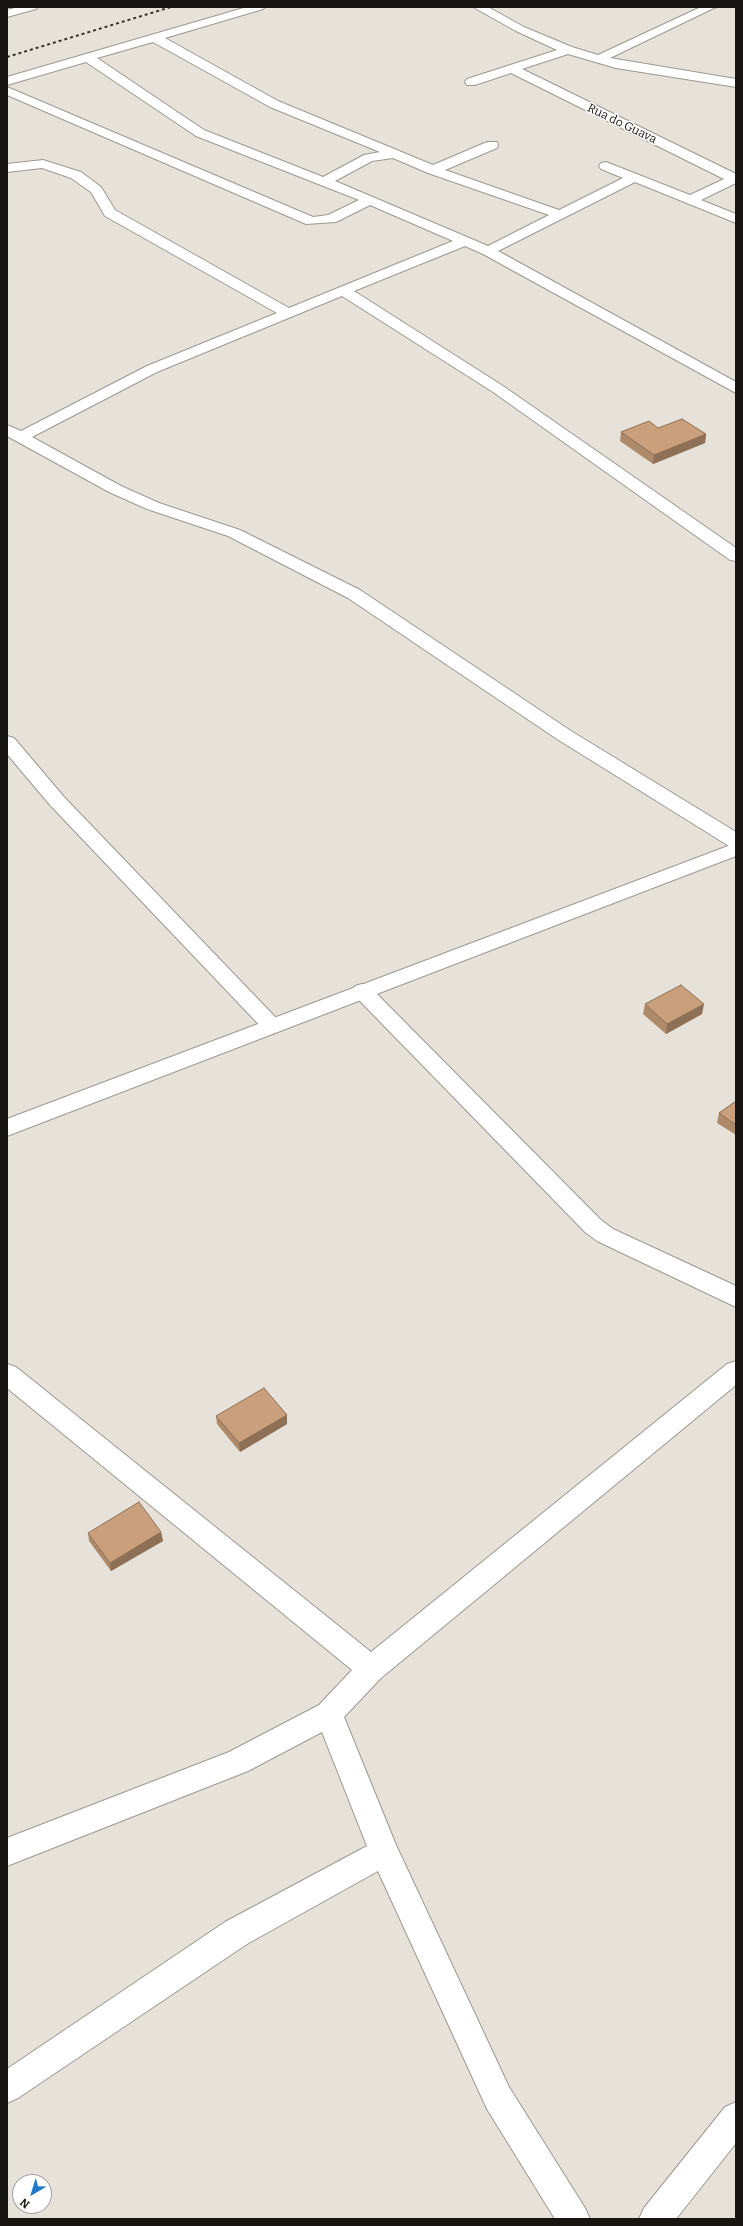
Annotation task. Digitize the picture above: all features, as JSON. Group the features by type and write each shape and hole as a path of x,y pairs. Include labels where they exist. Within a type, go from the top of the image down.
{"street":[{"path":"7,14 32,7"},
{"path":"7,81 259,7"},
{"path":"479,7 520,29 568,50 598,59 616,64 736,83"},
{"path":"598,59 710,7"},
{"path":"155,38 274,104 367,144 434,170 561,215"},
{"path":"471,82 568,50"},
{"path":"88,58 200,133 370,200 488,251 736,388"},
{"name":"Rua do Guava","path":"511,68 735,178"},
{"path":"7,91 311,221 331,219 370,200"},
{"path":"367,144 369,158"},
{"path":"434,170 492,146"},
{"path":"324,182 369,158 394,154"},
{"path":"7,168 43,164 76,175 96,190 110,212 120,219 288,313"},
{"path":"606,166 736,219"},
{"path":"488,251 635,178"},
{"path":"691,200 735,178"},
{"path":"14,434 152,369 342,290 465,241"},
{"path":"342,290 498,389 736,556"},
{"path":"14,434 115,489 153,506 234,533 354,594 564,735 736,841"},
{"path":"7,742 58,801 272,1026"},
{"path":"7,1128 736,849"},
{"path":"362,991 593,1226 605,1235 736,1298"},
{"path":"7,1852 238,1762 329,1714 371,1669 736,1371"},
{"path":"7,1374 371,1669"},
{"path":"329,1714 384,1852 498,2098 574,2219"},
{"path":"7,2087 236,1933 384,1852"},
{"path":"655,2219 736,2118"}],"building":[{"path":"682,419 706,434 654,455 621,432 649,421 658,428"},
{"path":"681,985 704,1004 667,1024 645,1004"},
{"path":"736,1101 736,1125 719,1113"},
{"path":"264,1388 287,1415 239,1443 216,1416"},
{"path":"139,1502 161,1532 110,1563 88,1533"}],"railway":[{"path":"7,57 171,7"}]}
